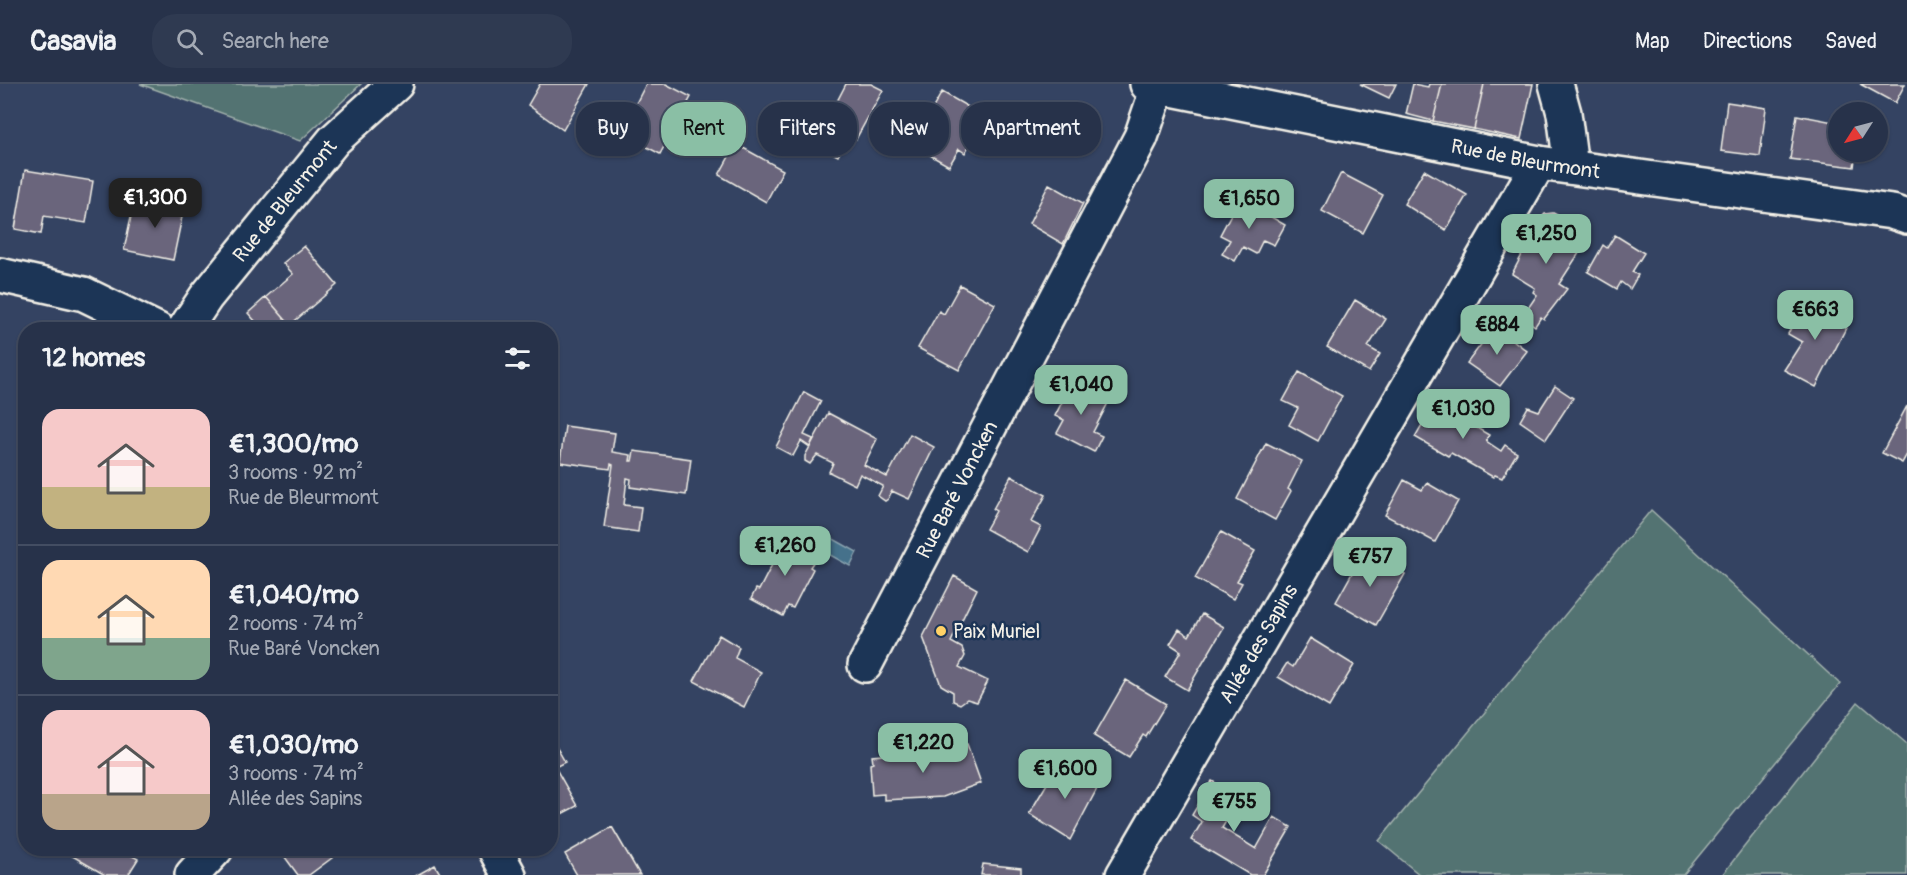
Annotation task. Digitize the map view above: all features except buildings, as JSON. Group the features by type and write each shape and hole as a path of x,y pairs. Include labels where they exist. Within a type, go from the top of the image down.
{"street":[{"name":"Rue de Bleurmont","path":"189,322 206,297 334,140 396,84"},
{"path":"1556,84 1564,113 1571,167"},
{"name":"Rue de Bleurmont","path":"1152,85 1539,163 1892,212 1907,217"},
{"name":"Rue Baré Voncken","path":"865,665 1141,137 1152,85"},
{"name":"Allée des Sapins","path":"1123,875 1539,163"},
{"path":"0,275 84,294 142,322"},
{"path":"192,875 210,856"},
{"path":"499,856 509,875"}],"green space":[{"path":"140,84 361,84 300,141"},
{"path":"1651,510 1840,684 1683,875 1420,875 1379,841"},
{"path":"1858,702 1907,744 1907,875 1722,875"}],"water":[{"path":"828,536 857,552 850,566 821,550"}],"place":[{"name":"Paix Muriel","path":"941,631"}]}
